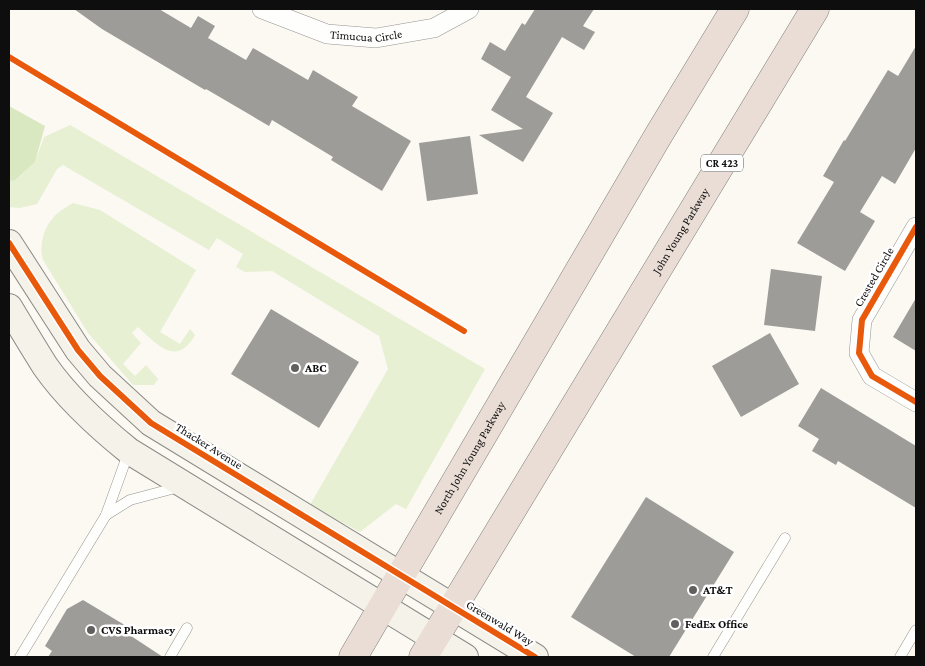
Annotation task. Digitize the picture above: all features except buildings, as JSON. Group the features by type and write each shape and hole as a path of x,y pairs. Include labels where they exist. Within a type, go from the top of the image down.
{"highway":[{"name":"North John Young Parkway","path":"353,657 402,577 587,258 735,9"},
{"name":"John Young Parkway","path":"454,608 815,9"},
{"path":"442,651 454,608"}],"street":[{"name":"Timucua Circle","path":"262,9 327,34 376,38 434,28 469,9"},
{"name":"Crested Circle","path":"916,227 862,320 859,353 872,376 916,402"},
{"name":"Thacker Avenue","path":"10,249 78,350 100,376 151,423 454,608"},
{"path":"9,307 46,368 98,426 129,451 383,607 442,651"},
{"path":"129,451 139,442 148,438 161,437 181,443"},
{"name":"Greenwald Way","path":"454,608 535,657"}],"lane":[{"path":"20,657 106,515 129,451"},
{"path":"106,515 130,500 184,486"},
{"path":"713,657 785,538"},
{"path":"170,657 188,628"},
{"path":"900,657 916,630"}],"green space":[{"path":"9,106 45,126 35,162 14,181 9,180"},
{"path":"70,125 485,369 406,509 396,504 360,532 310,505 388,369 379,336 272,271 245,272 236,267 243,254 217,238 209,250 63,165 57,169 37,204 20,208 9,207 9,180 14,181 35,162 44,137"},
{"path":"73,203 100,210 196,270 160,332 180,344 190,329 195,335 188,345 181,350 167,350 159,346 138,327 132,333 141,343 123,364 135,376 146,365 158,379 154,385 133,385 88,333 43,260 42,244 47,227 57,214"}],"cycle path":[{"path":"9,57 464,331"},
{"path":"916,227 862,320 859,353 872,376 916,402"},
{"path":"9,243 78,350 100,376 151,423 535,657"}],"place":[{"name":"ABC","path":"295,368"},
{"name":"AT&T","path":"693,590"},
{"name":"FedEx Office","path":"675,624"},
{"name":"CVS Pharmacy","path":"91,630"}]}
